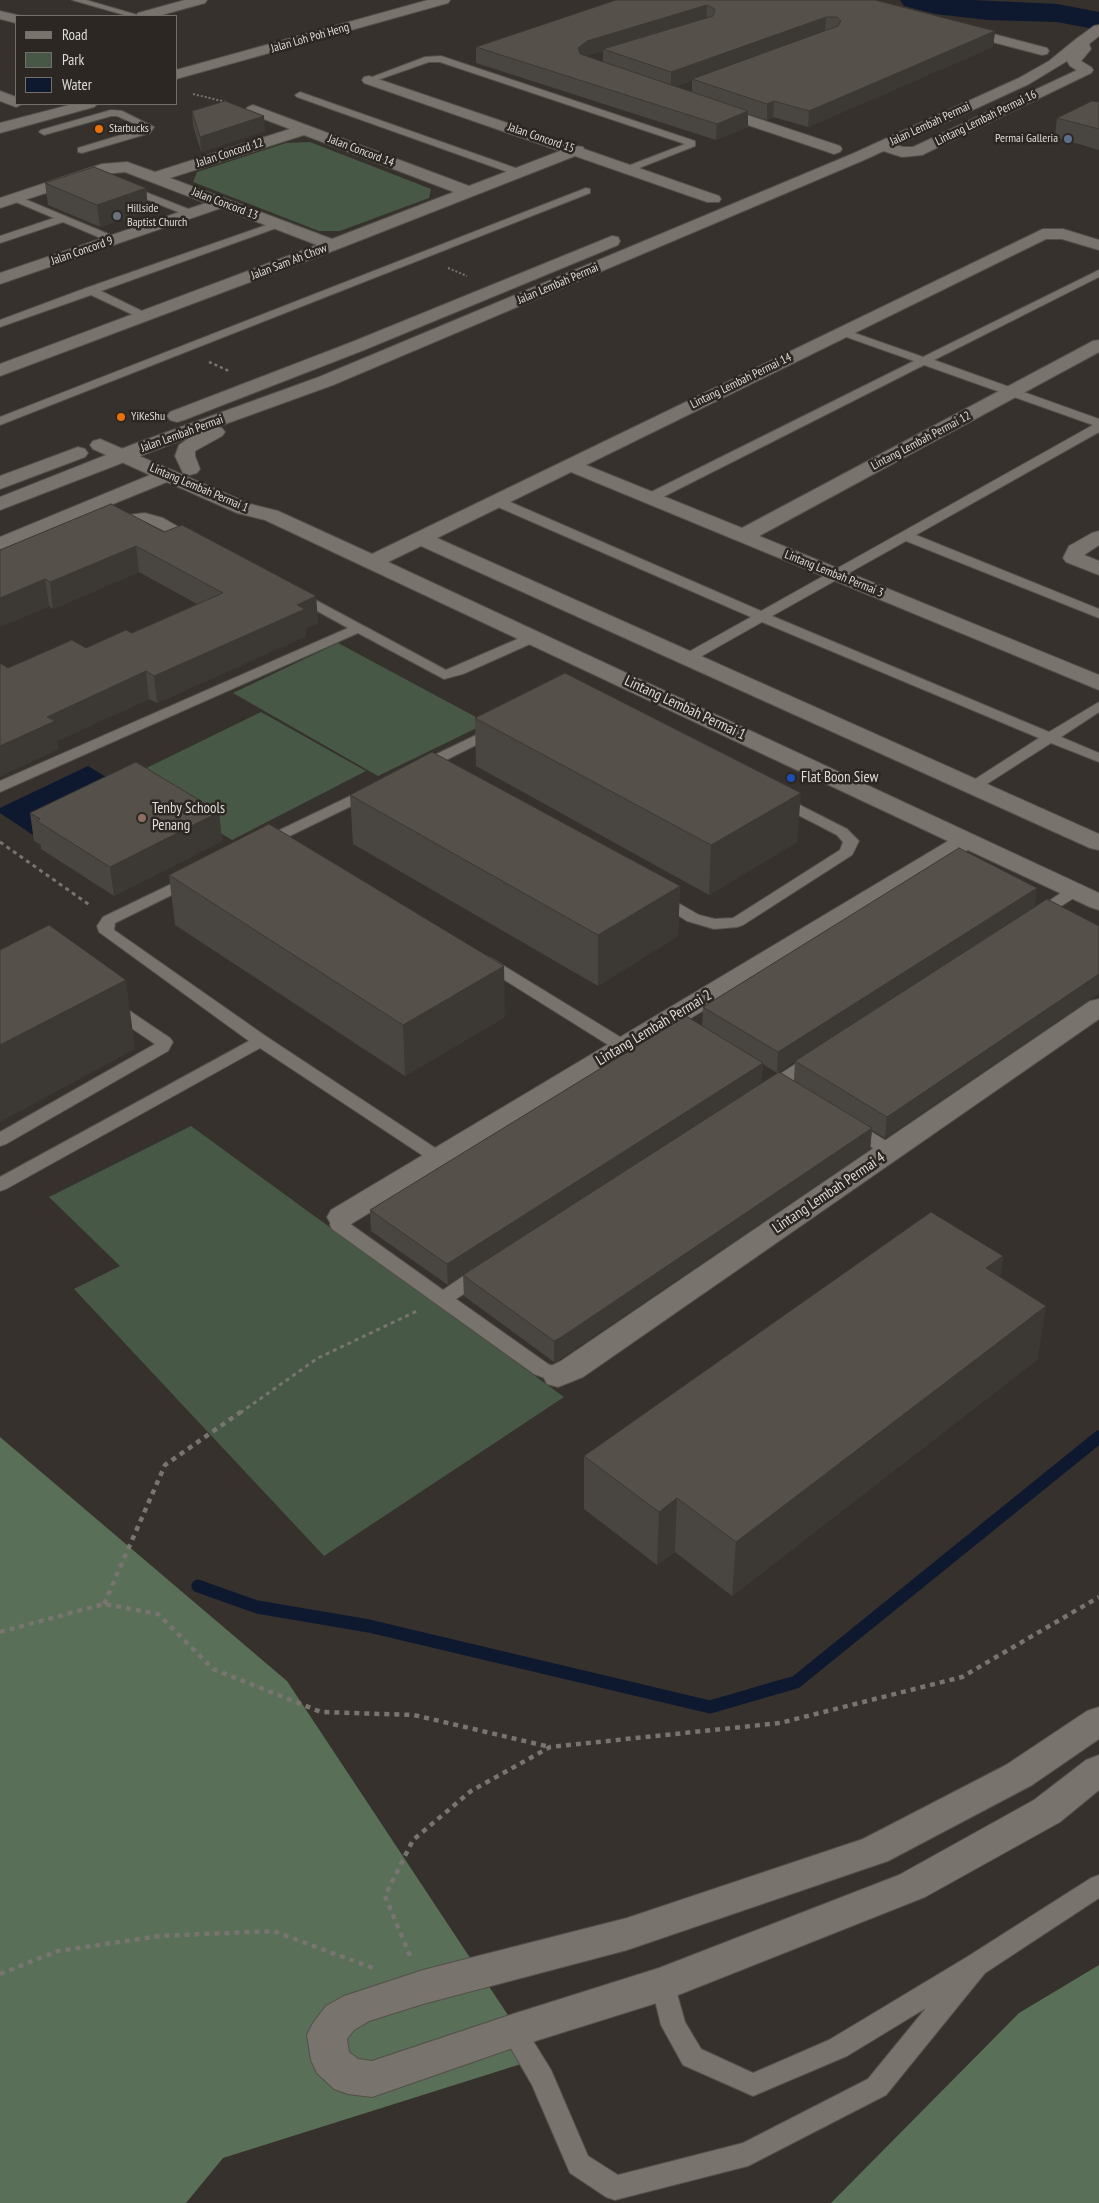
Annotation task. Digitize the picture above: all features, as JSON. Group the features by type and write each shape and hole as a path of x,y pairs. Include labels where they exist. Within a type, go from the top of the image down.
{"street":[{"path":"147,15 200,0"},
{"name":"Jalan Loh Poh Heng","path":"178,74 443,0"},
{"path":"0,15 15,20"},
{"name":"Jalan Lembah Permai","path":"0,504 128,447 326,381 884,146 1024,81 1054,64 1087,34 1099,19"},
{"path":"958,29 1051,46"},
{"path":"1087,34 1084,48 1074,60 1093,72"},
{"name":"Jalan Lembah Permai","path":"1027,59 1051,46 1087,34"},
{"path":"928,109 971,95 1034,65 1054,64 1093,72"},
{"name":"Lintang Lembah Permai 16","path":"884,146 902,152 916,152 1042,90 1093,72"},
{"name":"Jalan Concord 15","path":"368,80 577,150 713,199"},
{"path":"0,96 15,102"},
{"path":"698,104 834,149"},
{"path":"0,118 27,107 46,105"},
{"path":"0,128 85,105"},
{"name":"Jalan Concord 14","path":"253,110 469,192"},
{"name":"Jalan Concord 12","path":"157,177 304,130"},
{"path":"808,160 851,141"},
{"name":"Jalan Sam Ah Chow","path":"0,370 332,246 577,150"},
{"name":"Jalan Concord 13","path":"90,173 118,166 127,167 332,246"},
{"path":"8,200 90,173"},
{"path":"686,210 730,192"},
{"name":"Jalan Concord 9","path":"0,279 222,203"},
{"name":"Lintang Lembah Permai 14","path":"372,562 1043,234 1063,234 1099,245"},
{"name":"Jalan Lembah Permai","path":"128,447 153,424 358,346 624,236"},
{"name":"Lintang Lembah Permai 12","path":"743,536 1099,345"},
{"path":"190,469 185,456 186,449 192,444 326,381"},
{"name":"Lintang Lembah Permai 1","path":"0,483 100,445 128,447 190,469 258,501 271,514"},
{"name":"Lintang Lembah Permai 1","path":"128,447 166,474 244,509 271,514 1099,902"},
{"name":"Lintang Lembah Permai 3","path":"570,465 1099,683"},
{"path":"0,544 166,474"},
{"path":"1099,536 1076,550 1073,558 1099,568"},
{"path":"420,538 1099,842"},
{"name":"Lintang Lembah Permai 2","path":"342,1217 624,1047 679,1023 967,840"},
{"name":"Lintang Lembah Permai 4","path":"558,1376 572,1369 1099,1007"},
{"path":"1099,1721 1018,1774 875,1850 627,1934 423,1986 358,2008 340,2018 327,2035 331,2060 348,2076 372,2079 513,2031 663,1984 912,1886 1047,1811 1099,1770"}],"lane":[{"path":"76,0 133,15"},
{"path":"368,80 428,60 441,59 692,143 690,146 629,169"},
{"path":"300,95 520,173"},
{"path":"44,132 111,113 119,113 149,127 147,131 82,150"},
{"path":"90,173 192,214"},
{"path":"0,421 586,192"},
{"path":"8,200 63,218 114,240"},
{"path":"0,240 63,218"},
{"path":"0,324 90,290 278,224"},
{"path":"650,498 1099,273"},
{"path":"90,290 144,316"},
{"path":"842,332 1099,423"},
{"path":"688,658 1099,427"},
{"path":"496,501 762,617 1099,758"},
{"path":"98,530 124,519 145,517 158,521 202,544"},
{"path":"906,536 1099,614"},
{"path":"284,587 444,675 458,671 534,638"},
{"path":"0,787 359,628"},
{"path":"974,786 1099,706"},
{"path":"404,775 508,723"},
{"path":"430,762 447,772"},
{"path":"254,848 386,784"},
{"path":"642,888 694,918 714,924 737,922 847,852 851,841 842,832 764,792"},
{"path":"280,835 297,845"},
{"path":"203,873 109,920 105,926 107,932 261,1041 440,1159"},
{"path":"1025,923 1074,891"},
{"path":"473,954 624,1047"},
{"path":"0,1140 162,1047 164,1042 100,999"},
{"path":"0,1185 261,1041"},
{"path":"753,1100 828,1051"},
{"path":"762,1073 794,1093"},
{"path":"834,1117 890,1151"},
{"path":"342,1217 339,1225 541,1369 558,1376"},
{"path":"442,1299 493,1266"},
{"path":"663,1984 673,2025 692,2057 753,2085 838,2048 976,1965 1099,1886"},
{"path":"513,2031 542,2078 579,2164 615,2188 748,2154 877,2087 976,1965"}],"path":[{"path":"186,92 204,95 253,110"},
{"path":"0,842 94,908"},
{"path":"104,1604 165,1465 318,1358 442,1299"},
{"path":"0,1632 104,1604 158,1614 213,1670 320,1712 414,1715 550,1747 780,1722 962,1677 1099,1597"},
{"path":"423,1986 385,1896 414,1840 471,1791 550,1747"},
{"path":"0,1974 58,1951 160,1936 273,1931 423,1986"}],"green space":[{"path":"310,142 431,189 429,198 340,231 319,231 193,182 197,172 286,143"},
{"path":"338,643 487,723 378,776 233,693"},
{"path":"261,712 366,771 232,840 128,777"},
{"path":"191,1126 564,1397 324,1556 74,1289 120,1266 49,1197"},
{"path":"0,1437 287,1681 537,2059 223,2158 186,2203 0,2203"},
{"path":"1099,1965 1099,2203 831,2203 1019,2013"}],"water":[{"path":"88,766 127,790 33,835 0,813 0,808"}],"building":[{"path":"616,0 875,0 995,31 809,111 774,101 767,104 692,79 838,26 841,21 837,17 826,17 671,72 603,49 713,16 715,9 707,5 587,41 578,48 580,54 748,111 717,124 476,47"},
{"path":"225,101 264,116 200,137 192,111"},
{"path":"1092,101 1099,102 1099,129 1057,118"},
{"path":"94,167 146,188 97,205 45,183"},
{"path":"111,504 164,532 182,525 316,596 297,605 305,609 154,676 146,671 47,717 55,721 0,746 0,663 8,668 72,640 86,648 126,630 132,633 223,593 136,546 50,582 45,579 0,598 0,550"},
{"path":"565,673 801,793 711,845 475,718"},
{"path":"432,752 680,886 598,935 350,795"},
{"path":"136,762 219,812 110,867 37,821 40,819 30,813"},
{"path":"269,824 504,966 403,1025 169,875"},
{"path":"959,848 1037,888 778,1052 703,1007"},
{"path":"1047,899 1099,926 1099,974 887,1117 795,1061"},
{"path":"49,925 126,980 0,1045 0,950"},
{"path":"686,1016 763,1063 447,1264 370,1210"},
{"path":"779,1072 872,1128 554,1341 463,1275"},
{"path":"931,1212 1003,1256 986,1268 1046,1306 736,1542 677,1498 659,1512 584,1456"}],"waterway":[{"path":"915,0 935,5 988,11 1057,13 1099,21"},
{"path":"198,1586 257,1607 369,1626 710,1707 796,1682 1099,1437"}],"place":[{"name":"Starbucks","path":"99,129"},
{"name":"Permai Galleria","path":"1068,139"},
{"name":"Hillside Baptist Church","path":"117,216"},
{"name":"YiKeShu","path":"121,417"},
{"name":"Flat Boon Siew","path":"791,778"},
{"name":"Tenby Schools Penang","path":"142,818"}]}
